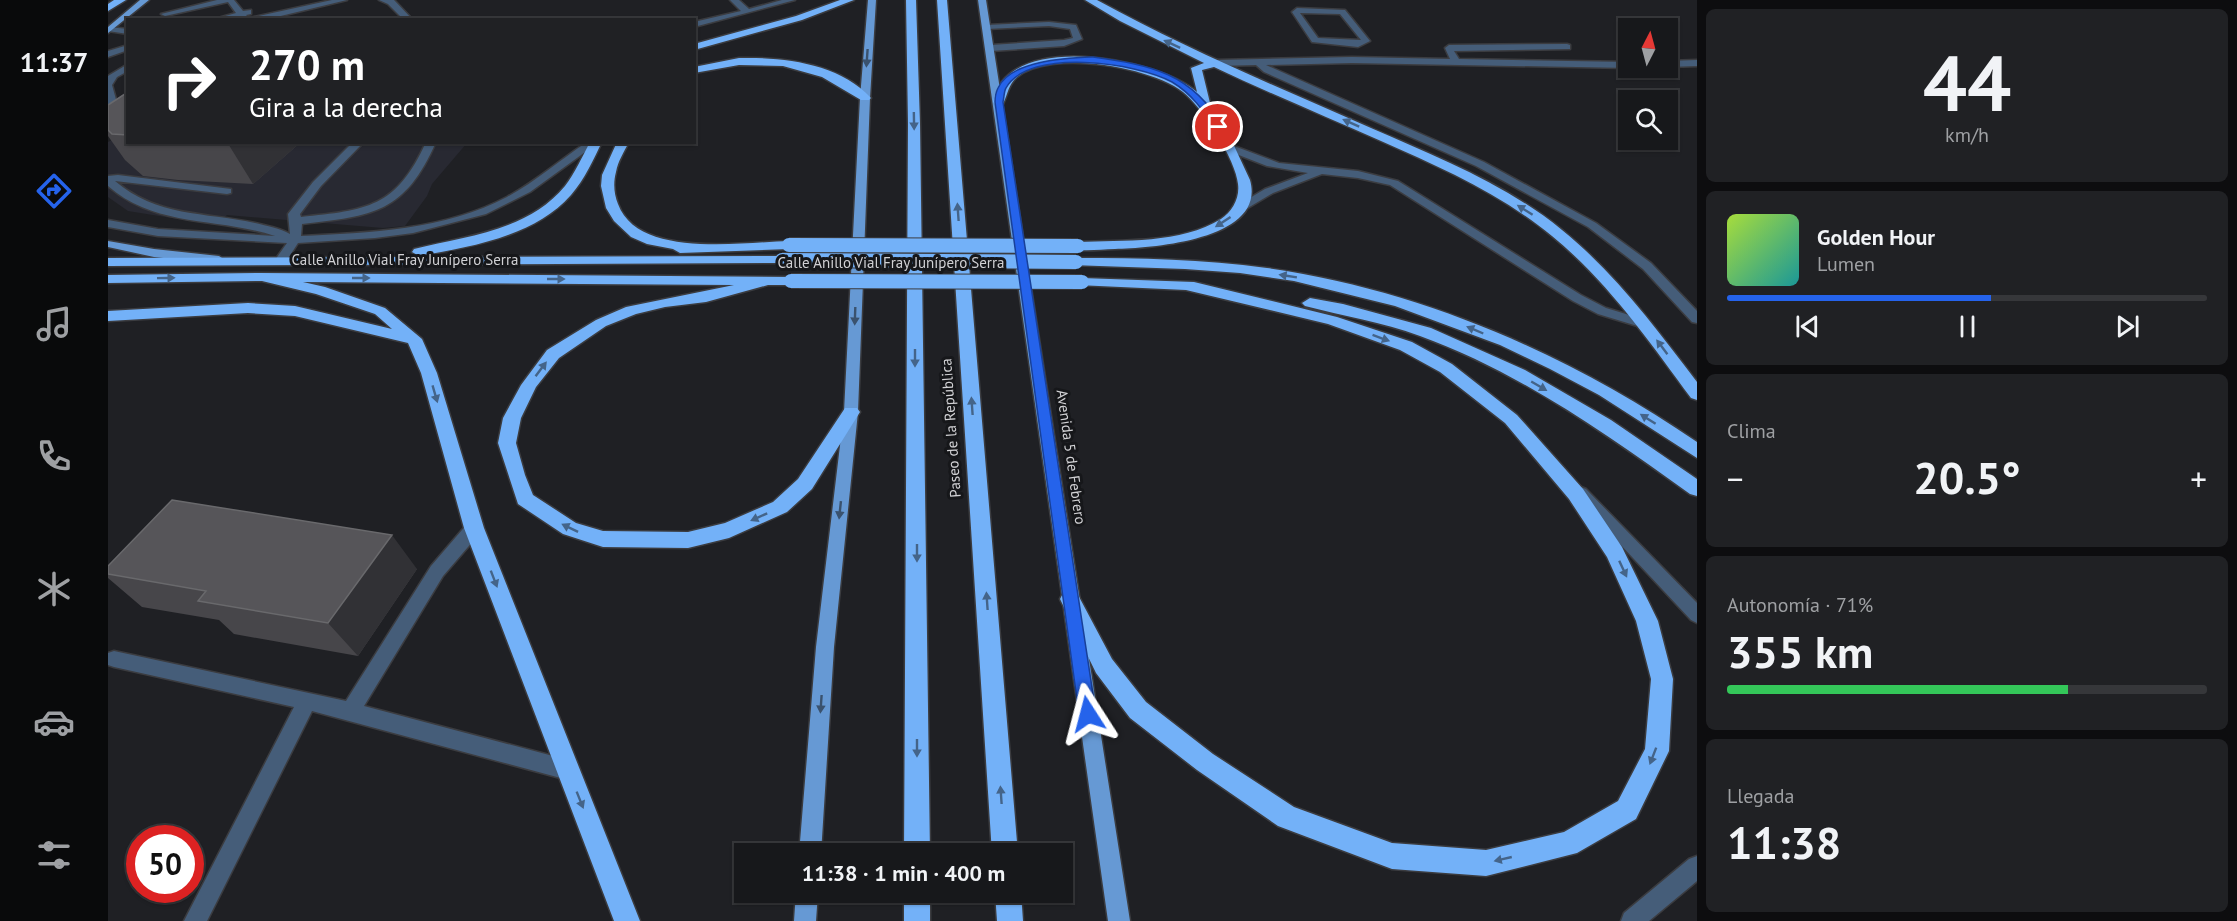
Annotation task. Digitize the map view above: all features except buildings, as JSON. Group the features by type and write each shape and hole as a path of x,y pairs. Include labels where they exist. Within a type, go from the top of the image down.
{"highway":[{"path":"108,8 121,0"},
{"path":"696,46 799,18 849,0"},
{"name":"Paseo de la República","path":"911,0 914,136 917,843"},
{"name":"Paseo de la República","path":"942,0 1004,843"},
{"path":"1090,0 1168,42 1423,155 1487,186 1533,215 1616,289 1697,394"},
{"path":"696,70 745,60 776,61 829,74 850,85 865,98"},
{"path":"999,102 1002,87 1014,75 1026,69 1057,61 1093,60 1130,64 1164,75 1178,82 1206,106"},
{"path":"471,261 789,245 1077,254 1188,237 1223,225 1242,207 1245,186 1230,148 1206,106 1196,68 1217,63"},
{"path":"375,260 490,236 525,222 549,208 564,195 577,177 594,144"},
{"path":"622,144 611,165 609,179 608,196 614,212 631,231 645,239 700,248"},
{"name":"Calle Anillo Vial Fray Junípero Serra","path":"108,262 782,260 1077,254 1229,268 1293,277 1368,292 1448,318 1523,350 1601,390 1697,451"},
{"path":"262,277 320,290 380,310 414,339 429,372 474,528 627,921"},
{"name":"Calle Anillo Vial Fray Junípero Serra","path":"108,279 262,277 1082,282 1183,285 1270,296 1343,309 1425,332 1519,374 1596,418 1697,489"},
{"path":"767,281 706,297 665,302 631,310 601,323 553,354 529,385 512,418 507,444 525,499 570,529 603,539 688,540 729,530 780,507 805,484 851,412"},
{"path":"1071,599 1104,666 1138,710 1205,762 1287,817 1392,856 1486,862 1568,844 1627,810 1656,751 1662,679 1647,621 1615,553 1576,495 1511,418 1446,368 1406,346 1332,320 1183,285"},
{"path":"108,316 248,308 295,311 414,339"},
{"path":"917,903 917,921"},
{"path":"1009,903 1010,921"}],"main road":[{"path":"109,30 145,0"},
{"path":"811,843 825,647 851,412 865,98 872,0"},
{"name":"Avenida 5 de Febrero","path":"982,0 991,48 1119,921"},
{"path":"108,244 154,253 228,261"},
{"path":"805,921 806,903"}],"street":[{"path":"165,14 228,0 246,18"},
{"path":"246,18 301,0"},
{"path":"246,18 337,0"},
{"path":"734,0 747,12"},
{"path":"696,25 791,0"},
{"path":"388,1 407,18"},
{"path":"1300,10 1337,11 1345,14 1366,41 1364,43 1343,43 1315,40 1296,12 1300,10"},
{"path":"987,27 1058,24 1073,27 1078,35 1078,39 1064,43 991,48"},
{"path":"109,30 126,32"},
{"path":"1343,43 1352,60"},
{"path":"1456,63 1449,48 1567,47"},
{"path":"108,54 126,48"},
{"path":"1217,63 1352,60 1618,65"},
{"path":"108,69 126,61"},
{"path":"1258,63 1278,75 1480,164 1592,225 1647,266 1697,319"},
{"path":"1678,64 1697,63"},
{"path":"126,68 113,75 108,86 111,115 126,111"},
{"path":"281,260 296,239 297,221 294,214 311,192 357,144"},
{"path":"297,221 375,209 390,201 403,191 416,173 430,144"},
{"path":"108,223 129,230 225,238 296,239 410,231 483,212 530,189 564,161 592,144"},
{"path":"1230,148 1269,164 1360,174 1394,183 1576,298 1602,311 1644,324"},
{"path":"1242,207 1269,191 1323,171"},
{"path":"108,180 118,178 227,191"},
{"path":"108,180 137,203 163,210 263,227 296,239"},
{"path":"1511,418 1697,615"},
{"path":"350,711 437,571 474,528"},
{"path":"114,659 350,711 568,770"},
{"path":"195,921 306,703"},
{"path":"1632,921 1697,867"}],"shaded area":[{"path":"116,138 126,141 126,144 466,144 432,184 427,196 405,226 383,228 227,215 215,225 128,211 108,197 108,142"}],"route":[{"path":"1088,714 999,102 1002,87 1014,75 1040,64 1075,60 1130,64 1178,82 1206,106 1218,127"}]}
